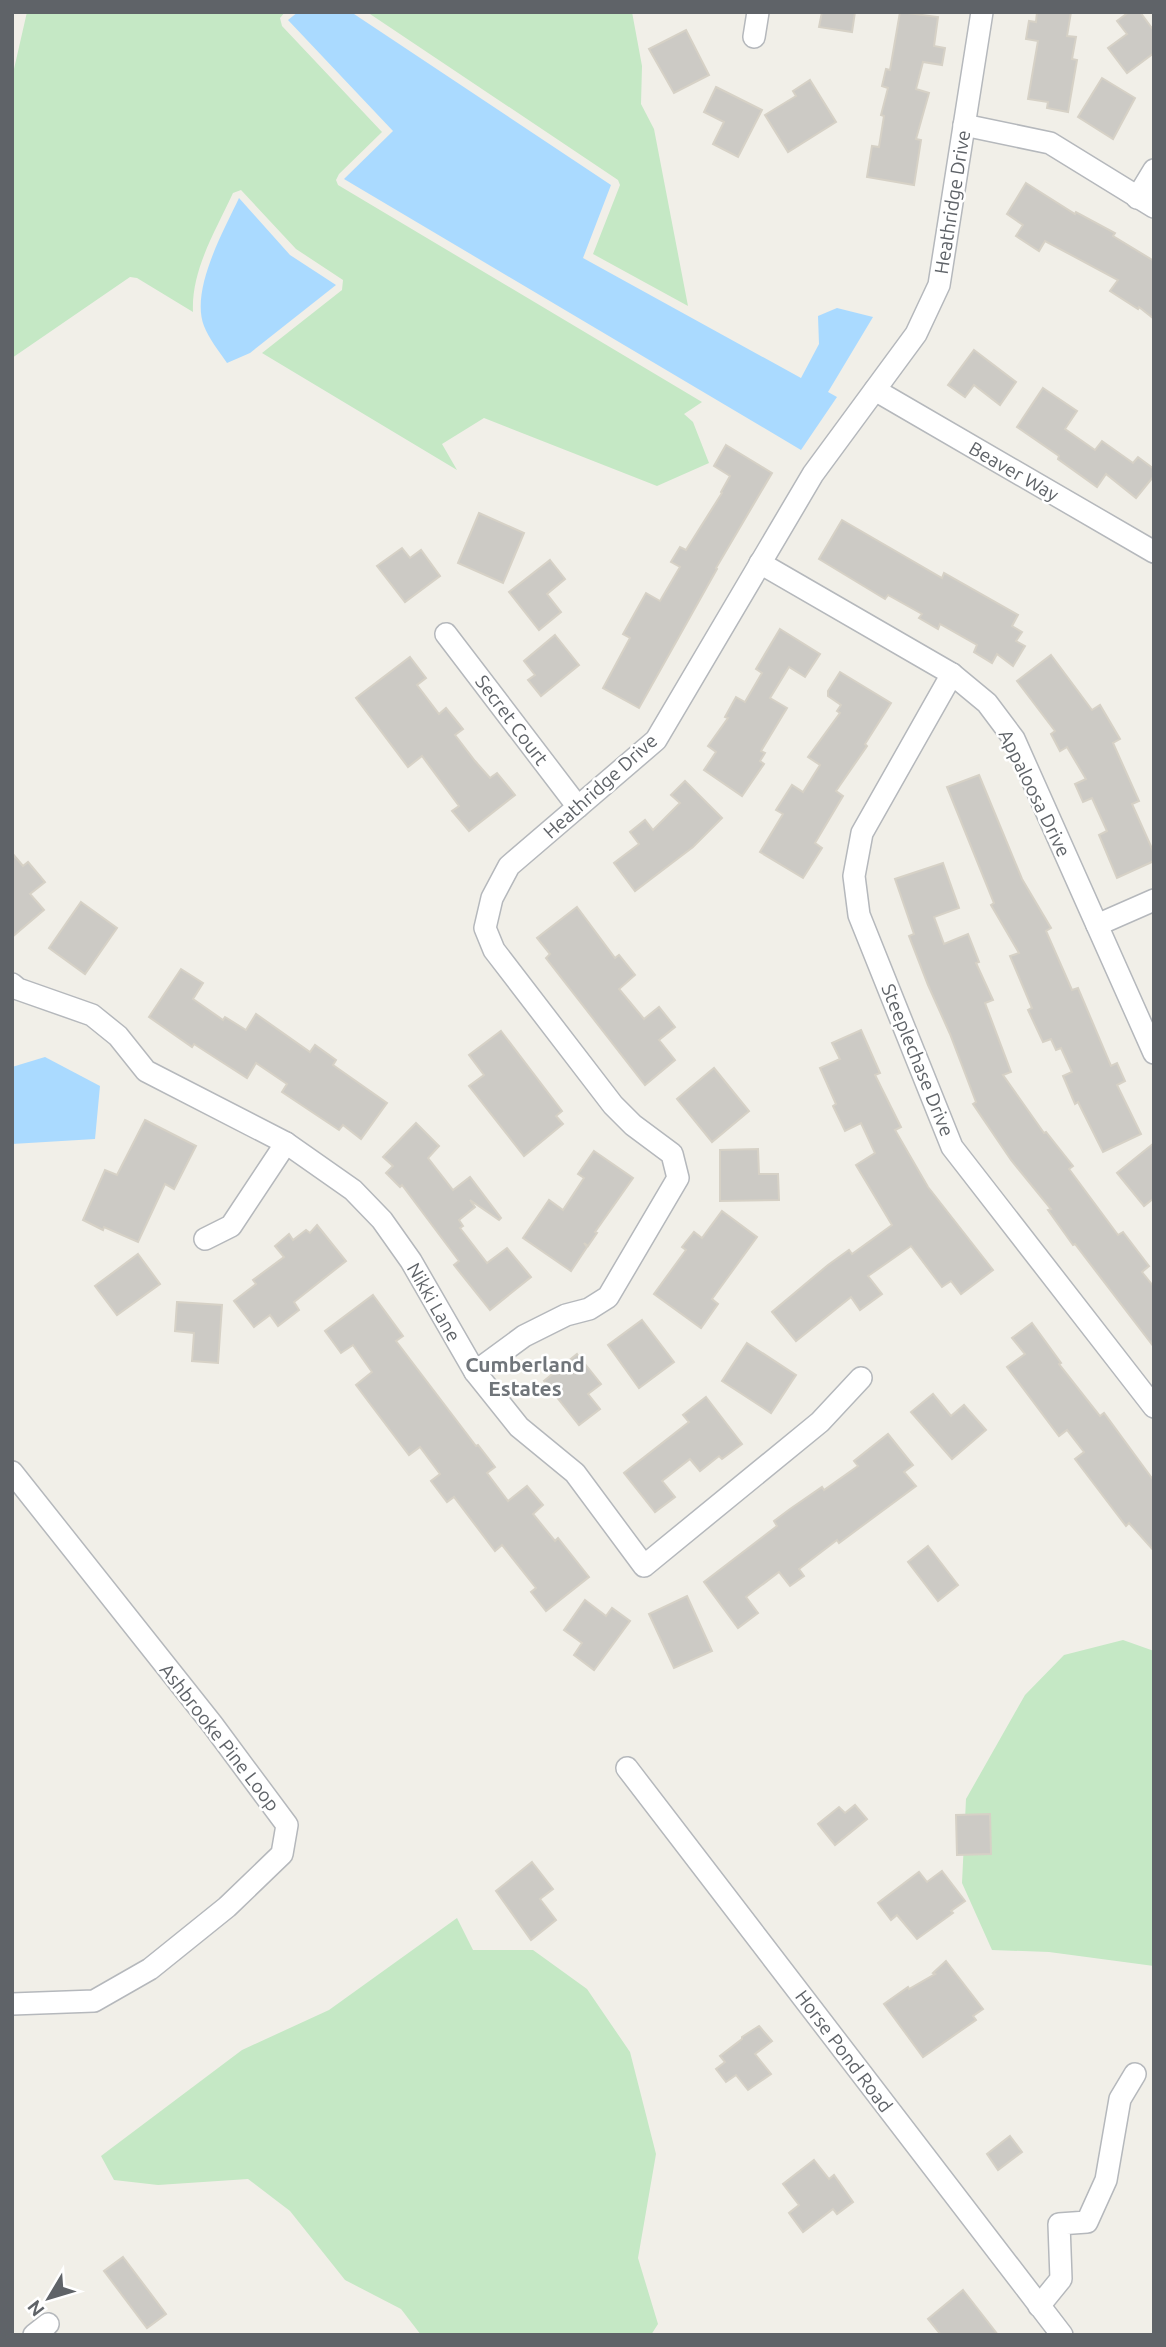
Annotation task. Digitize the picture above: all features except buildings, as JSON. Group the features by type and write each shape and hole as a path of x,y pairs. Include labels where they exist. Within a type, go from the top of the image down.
{"street":[{"path":"754,37 758,12"},
{"name":"Heathridge Drive","path":"475,1372 524,1336 566,1315 589,1309 608,1297 678,1178 672,1154 633,1125 613,1105 494,950 485,928 492,898 509,866 656,740 813,474 916,334 939,285 982,12"},
{"path":"964,124 1050,143 1145,203 1154,170"},
{"name":"Beaver Way","path":"874,390 1154,552"},
{"name":"Appaloosa Drive","path":"760,563 952,674 987,703 1014,739 1154,1053"},
{"name":"Secret Court","path":"446,634 578,807"},
{"name":"Steeplechase Drive","path":"952,674 862,833 854,876 859,915 953,1147 1154,1407"},
{"path":"1097,925 1154,900"},
{"name":"Nikki Lane","path":"12,984 18,989 92,1015 118,1036 146,1071 286,1143 353,1190 382,1220 411,1261 475,1372 519,1427 575,1473 644,1566 820,1422 861,1378"},
{"path":"205,1239 231,1226 286,1143"},
{"name":"Ashbrooke Pine Loop","path":"12,1472 212,1724 287,1825 282,1854 227,1907 150,1969 94,2001 12,2004"},
{"name":"Horse Pond Road","path":"627,1768 1062,2335"},
{"path":"1039,2306 1061,2279 1059,2224 1087,2222 1098,2201 1106,2180 1120,2099 1135,2074"}],"green space":[{"path":"27,12 285,12 280,18 282,26 382,132 339,174 336,180 338,185 702,402 684,414 693,422 709,463 657,486 484,418 442,444 457,470 262,353 342,290 343,280 296,249 241,190 233,193 200,266 193,296 193,312 137,278 130,277 12,358 14,69"},
{"path":"367,12 632,12 642,66 641,104 654,129 688,306 593,254 620,185 618,180"},
{"path":"1123,1640 1154,1651 1154,1966 1049,1952 992,1950 962,1883 966,1799 1025,1695 1064,1655"},
{"path":"457,1918 473,1950 533,1950 587,1989 630,2052 656,2154 638,2258 658,2324 651,2335 421,2335 401,2309 345,2280 290,2211 248,2179 158,2185 114,2180 101,2156 242,2050 329,2010"}],"water":[{"path":"298,12 351,12 611,185 583,258 801,378 819,344 818,316 837,308 873,317 828,392 837,397 801,450 344,179 393,131 288,20"},
{"path":"239,198 290,255 336,285 250,353 227,363 204,326 201,295 211,260"},
{"path":"45,1057 100,1086 95,1139 12,1144 12,1067"}],"district":[{"name":"Cumberland Estates","path":"525,1376"}]}
